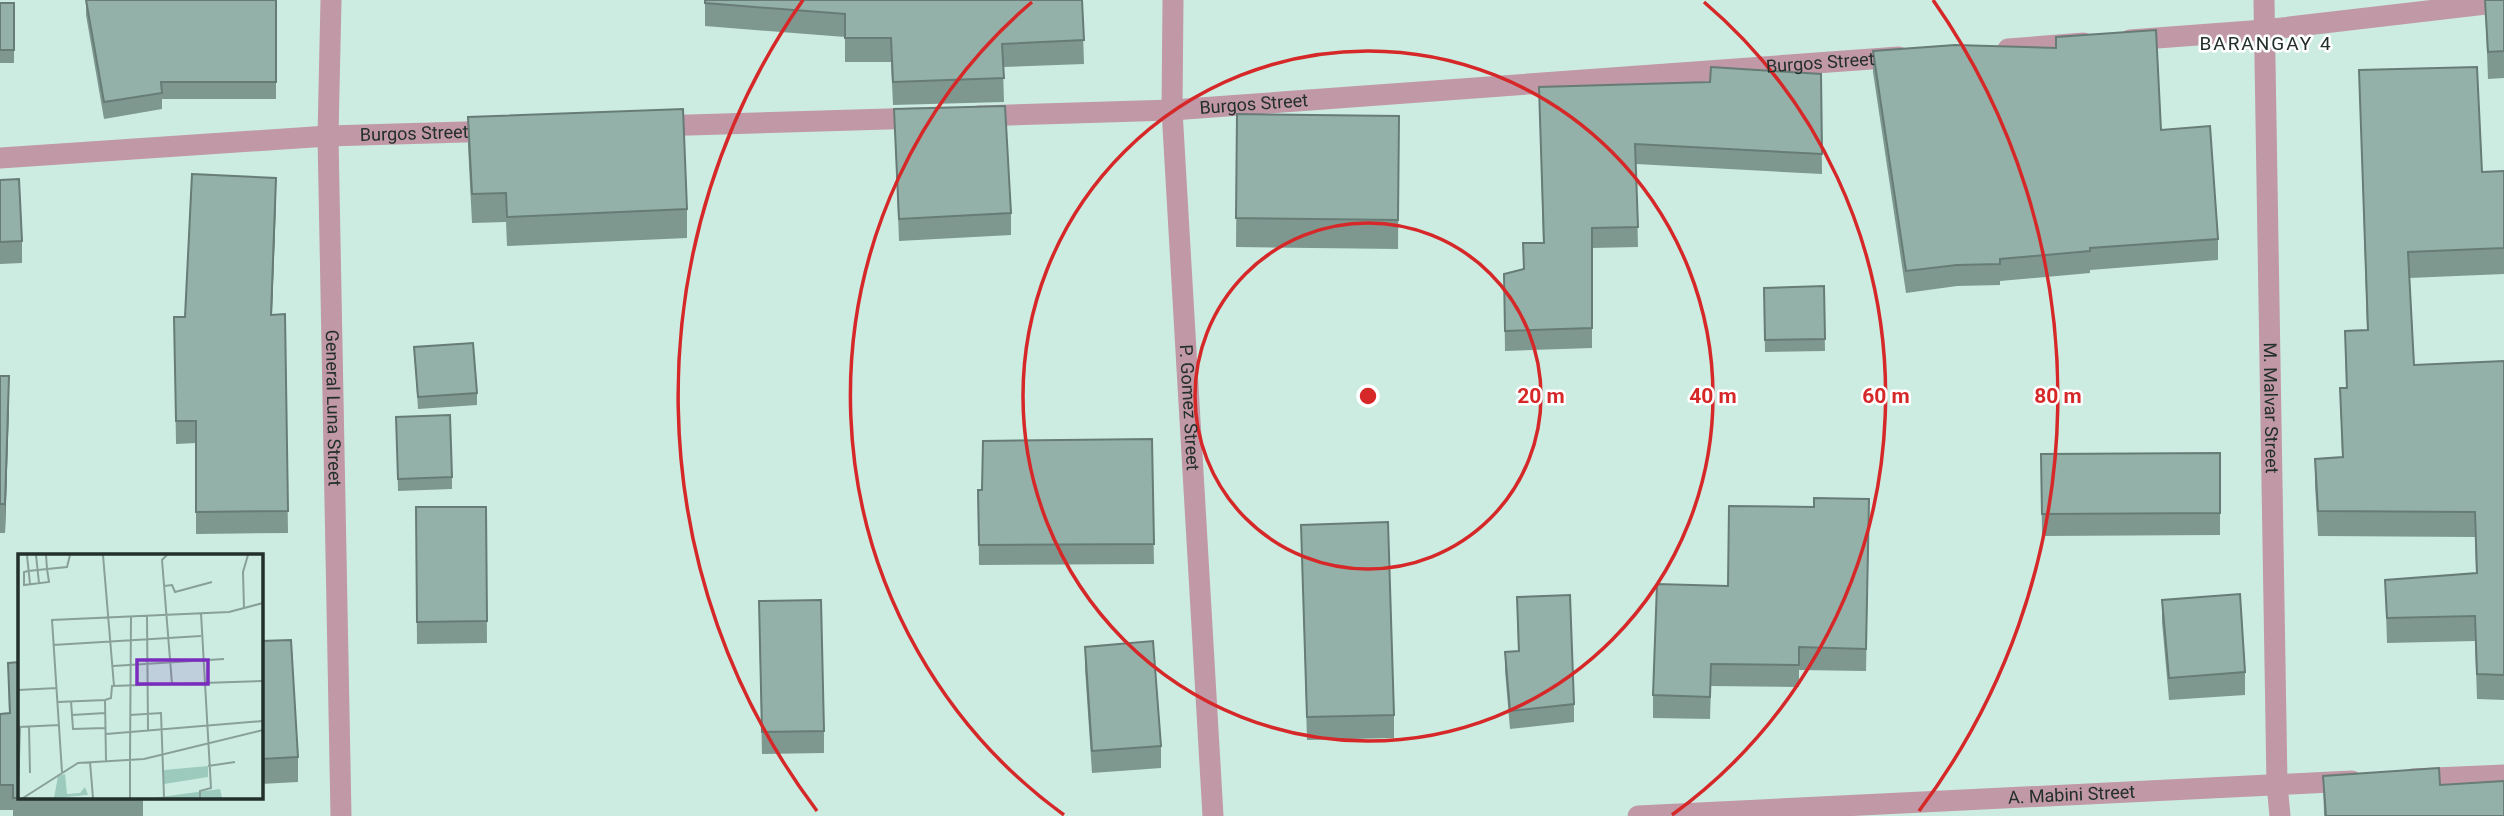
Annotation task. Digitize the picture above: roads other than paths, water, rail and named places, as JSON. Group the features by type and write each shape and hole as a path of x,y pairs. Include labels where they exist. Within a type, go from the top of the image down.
{"street":[{"name":"General Luna Street","path":"331,0 328,136 341,816"},
{"name":"P. Gomez Street","path":"1172,0 1172,110 1213,816"},
{"name":"M. Malvar Street","path":"2263,0 2277,784 2280,816"},
{"path":"1987,50 2264,30 2504,2"},
{"name":"Burgos Street","path":"633,127 1172,110 1918,55"},
{"name":"Burgos Street","path":"0,158 328,136 522,130"},
{"path":"2397,780 2504,775"},
{"name":"A. Mabini Street","path":"1638,816 2370,781"}],"district":[{"name":"BARANGAY 4","path":"2266,43"}]}
